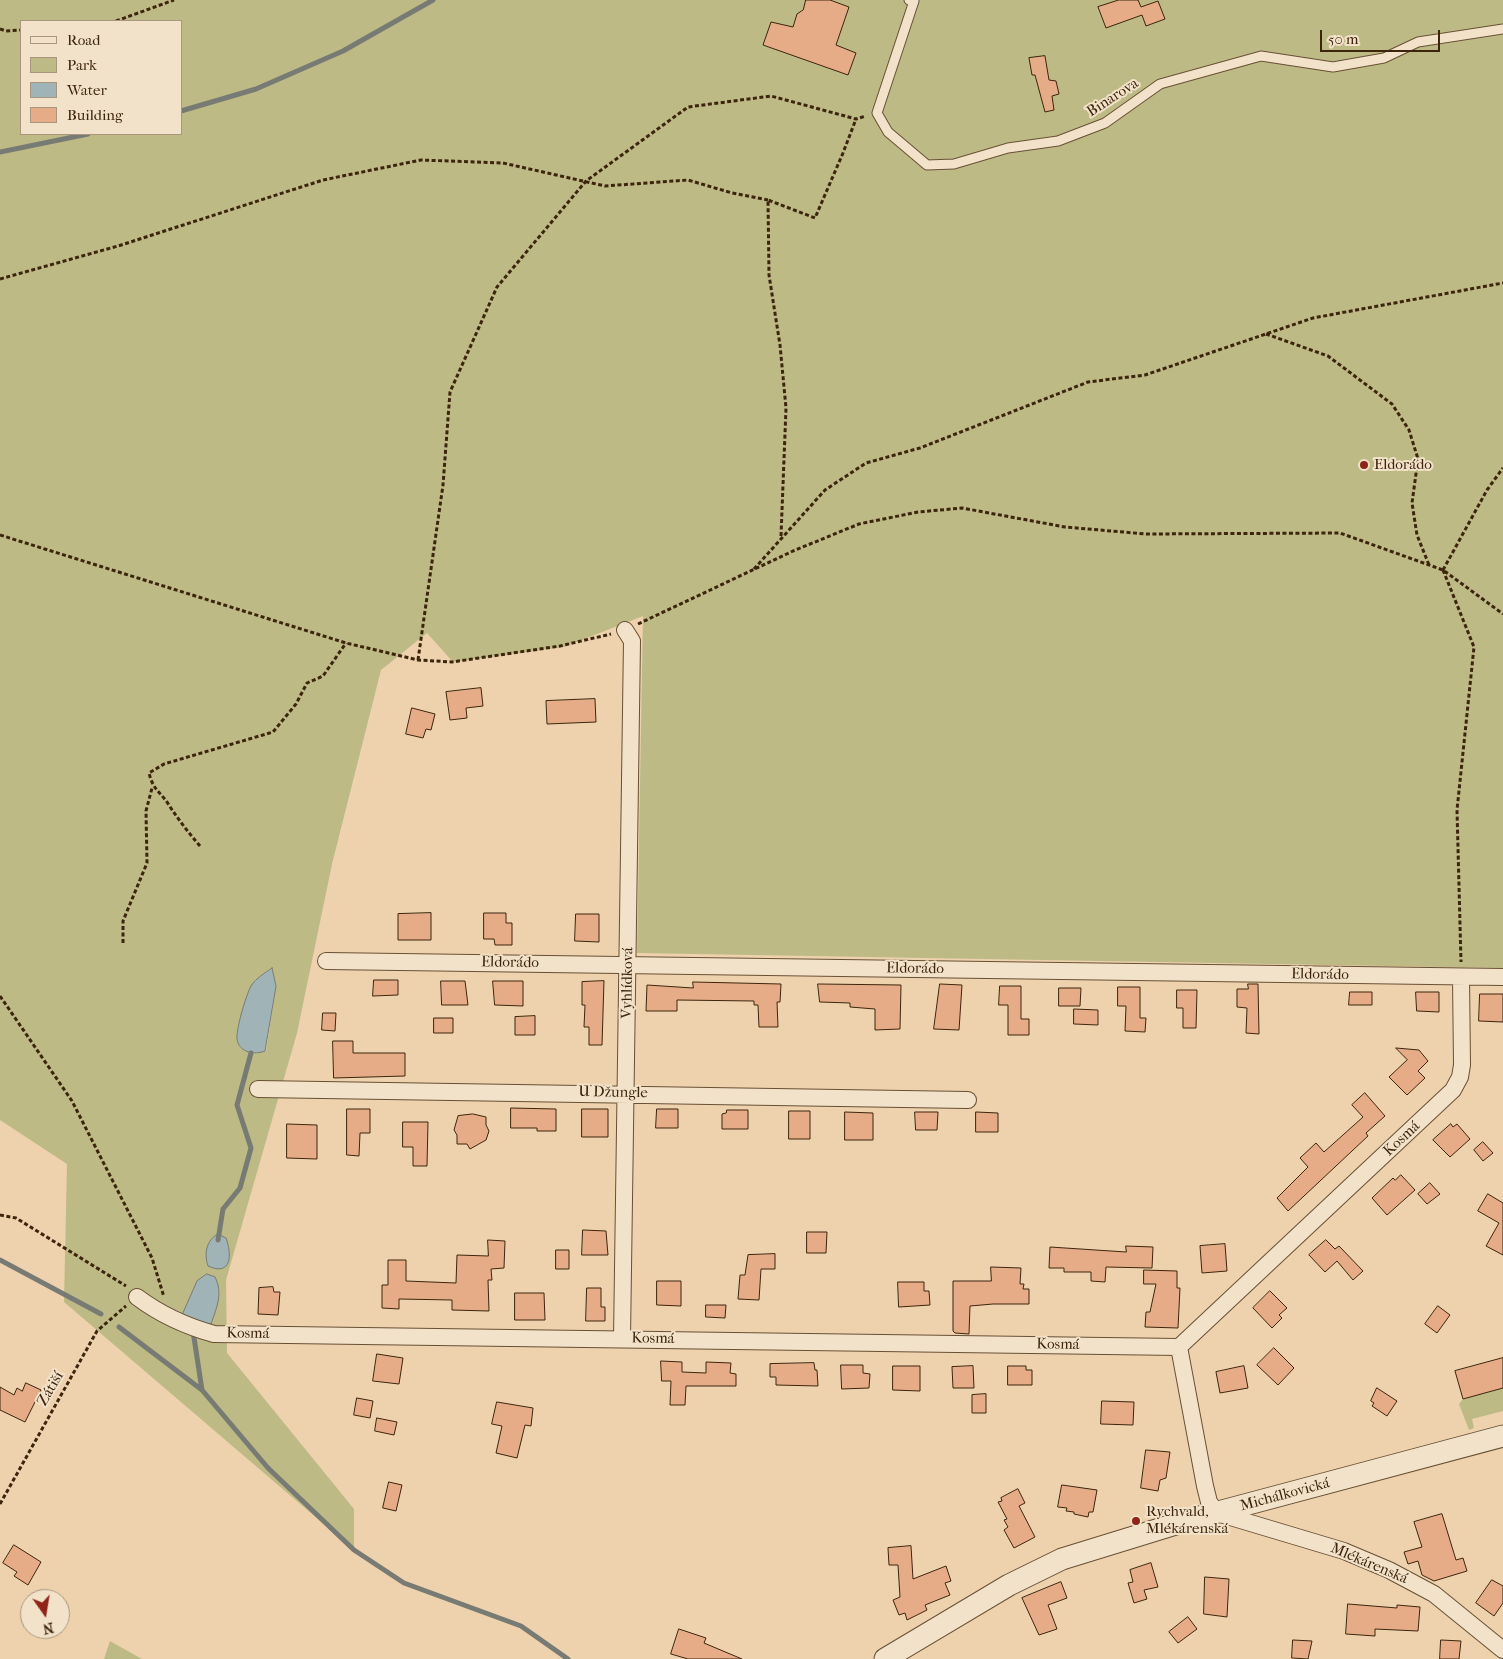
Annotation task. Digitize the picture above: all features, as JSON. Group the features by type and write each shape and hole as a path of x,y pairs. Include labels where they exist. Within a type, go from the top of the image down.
{"street":[{"name":"Vyhlídková","path":"622,1338 632,641 625,630"},
{"name":"Eldorádo","path":"326,961 1503,977"},
{"name":"Kosmá","path":"137,1297 156,1311 186,1326 214,1334 1180,1347 1453,1090 1460,1077 1462,1065 1461,977"},
{"name":"U Džungle","path":"258,1089 627,1093 968,1100"},
{"path":"1180,1347 1207,1494 1209,1502 1217,1513"},
{"name":"Michálkovická","path":"885,1659 1009,1585 1062,1559 1140,1534 1503,1436"},
{"name":"Mlékárenská","path":"1217,1513 1344,1551 1389,1570 1434,1594 1503,1650"}],"lane":[{"path":"876,113 914,1 909,0"},
{"name":"Binarova","path":"876,113 888,132 927,165 954,164 1008,148 1058,141 1105,123 1160,84 1261,56 1333,67 1384,58 1418,42 1503,29"}],"path":[{"path":"119,20 174,0"},
{"path":"0,29 6,31 20,30"},
{"path":"418,660 443,485 450,392 496,286 586,181 688,107 771,96 856,119 876,113"},
{"path":"0,279 118,246 323,180 421,160 503,163 605,186 688,180 732,193 768,200 815,218 844,153 856,119"},
{"path":"768,200 769,275 780,345 786,408 781,536"},
{"path":"752,571 781,536 825,490 866,463 920,448 1088,382 1145,375 1313,318 1503,283"},
{"path":"1266,334 1328,356 1392,404 1409,430 1418,458 1412,504 1418,535 1429,565"},
{"path":"1443,570 1487,490 1503,468"},
{"path":"0,535 346,642 418,660 452,662 560,646 625,630 859,524 918,512 962,508 1064,526 1146,534 1340,533 1443,570 1503,614"},
{"path":"1443,570 1474,647 1457,810 1461,977"},
{"path":"123,943 123,921 147,863 146,811 152,787 149,773 164,764 273,732 296,704 308,683 323,676 346,642"},
{"path":"152,787 165,800 177,820 200,846"},
{"path":"0,996 72,1101 152,1258 171,1318"},
{"path":"0,1215 16,1218 126,1286 137,1297"},
{"name":"Zátiší","path":"0,1504 97,1331 137,1297"}],"green space":[{"path":"0,0 1503,0 1503,968 637,953 643,616 564,647 453,662 427,633 381,670 332,864 297,1033 226,1280 227,1353 354,1509 354,1550 64,1302 67,1164 0,1120","holes":["272,968 276,986 266,1051 251,1053 240,1047 244,1013 249,993 254,984"]},
{"path":"1503,1388 1503,1411 1472,1419 1474,1428 1469,1430 1459,1404 1463,1399"},
{"path":"110,1641 142,1659 104,1659"}],"water":[{"path":"272,968 276,986 265,1051 257,1053 248,1052 238,1044 237,1039 242,1012 251,986 258,978"},
{"path":"218,1234 226,1238 229,1251 228,1262 222,1269 208,1266 206,1257 207,1248 211,1240"},
{"path":"207,1274 215,1277 219,1289 217,1306 211,1324 195,1324 182,1315 197,1281"}],"building":[{"path":"806,0 830,0 849,7 836,45 856,53 848,75 763,45 771,22 793,27 797,14 803,10"},
{"path":"1119,0 1138,0 1141,7 1158,1 1165,19 1146,26 1142,15 1106,28 1098,7"},
{"path":"1045,56 1049,80 1056,81 1059,94 1052,96 1054,110 1045,112 1035,75 1032,75 1029,58"},
{"path":"481,688 483,706 466,708 467,718 450,720 446,692"},
{"path":"595,699 596,722 547,724 546,701"},
{"path":"412,708 435,714 431,730 426,729 423,738 406,734"},
{"path":"431,913 431,940 398,940 398,914"},
{"path":"484,913 506,913 506,923 512,923 512,945 495,945 494,939 484,939"},
{"path":"576,914 599,914 599,942 575,941"},
{"path":"374,980 398,980 398,995 373,996"},
{"path":"441,981 465,981 468,1005 442,1005"},
{"path":"493,981 523,981 523,1006 495,1005"},
{"path":"604,981 602,1045 589,1045 589,1027 584,1027 585,1005 582,1005 582,982"},
{"path":"693,982 781,984 780,1002 777,1002 778,1027 759,1027 758,1005 754,1005 754,1001 677,1000 677,1011 646,1011 647,985 693,988"},
{"path":"818,984 901,985 900,1029 875,1030 875,1009 850,1007 850,1003 820,1002"},
{"path":"940,984 962,985 959,1030 934,1029"},
{"path":"1248,984 1258,984 1259,1034 1246,1033 1247,1008 1237,1007 1237,989 1248,989"},
{"path":"1000,986 1021,986 1021,1019 1029,1019 1029,1035 1008,1035 1008,1005 999,1005"},
{"path":"1118,987 1140,987 1140,1018 1146,1018 1145,1032 1125,1031 1126,1006 1118,1006"},
{"path":"1059,988 1081,988 1080,1006 1059,1006"},
{"path":"1177,990 1197,990 1196,1028 1183,1028 1183,1008 1177,1008"},
{"path":"1350,992 1372,992 1372,1005 1349,1005"},
{"path":"1416,992 1439,992 1439,1012 1417,1011"},
{"path":"1480,994 1503,994 1503,1022 1479,1021"},
{"path":"1074,1009 1098,1010 1098,1025 1074,1024"},
{"path":"323,1013 336,1013 335,1031 322,1030"},
{"path":"535,1016 535,1035 515,1035 515,1017"},
{"path":"434,1018 453,1018 453,1033 434,1033"},
{"path":"333,1041 353,1041 353,1053 405,1053 405,1076 334,1078"},
{"path":"1396,1048 1419,1050 1428,1061 1418,1071 1425,1078 1407,1095 1389,1077 1407,1060"},
{"path":"1365,1093 1385,1116 1366,1133 1368,1136 1288,1211 1277,1198 1308,1167 1300,1158 1316,1143 1324,1152 1363,1117 1352,1105"},
{"path":"511,1108 556,1109 556,1131 537,1131 537,1128 511,1128"},
{"path":"347,1109 370,1109 370,1133 360,1133 359,1156 347,1155"},
{"path":"582,1109 608,1109 608,1137 582,1137"},
{"path":"657,1109 678,1109 678,1128 656,1128"},
{"path":"727,1110 748,1110 748,1129 722,1129 722,1114 726,1113"},
{"path":"789,1111 810,1111 810,1139 789,1139"},
{"path":"845,1112 873,1113 873,1140 845,1140"},
{"path":"915,1112 938,1112 937,1130 916,1130"},
{"path":"976,1112 998,1113 998,1132 976,1132"},
{"path":"473,1114 486,1117 486,1125 489,1131 486,1140 470,1149 467,1144 457,1144 457,1135 454,1130 458,1116"},
{"path":"403,1122 428,1122 427,1166 413,1166 413,1147 403,1147"},
{"path":"287,1124 317,1125 317,1159 287,1158"},
{"path":"1451,1124 1453,1127 1457,1124 1470,1139 1450,1157 1433,1140"},
{"path":"1483,1142 1493,1153 1483,1161 1474,1150"},
{"path":"1401,1175 1415,1190 1387,1215 1372,1198 1393,1178 1395,1180"},
{"path":"1430,1183 1440,1194 1427,1204 1418,1194"},
{"path":"1488,1194 1503,1203 1503,1255 1486,1246 1499,1223 1478,1211"},
{"path":"583,1230 606,1231 608,1255 582,1255"},
{"path":"807,1232 827,1232 826,1253 807,1253"},
{"path":"488,1240 505,1241 504,1268 491,1269 492,1280 488,1280 489,1311 452,1310 452,1300 399,1299 399,1309 382,1308 382,1285 388,1285 388,1260 406,1260 406,1281 456,1283 457,1255 488,1256"},
{"path":"1326,1240 1335,1249 1339,1246 1363,1271 1353,1280 1337,1261 1325,1272 1309,1255"},
{"path":"1225,1244 1227,1271 1202,1273 1200,1246"},
{"path":"1126,1246 1153,1247 1152,1268 1106,1267 1105,1282 1091,1281 1091,1272 1064,1272 1064,1268 1049,1268 1050,1247 1126,1252"},
{"path":"556,1250 569,1250 569,1269 556,1269"},
{"path":"775,1254 775,1269 761,1269 759,1300 738,1299 740,1275 745,1275 748,1255"},
{"path":"991,1267 1021,1268 1020,1284 1024,1284 1023,1289 1029,1289 1029,1304 970,1306 969,1334 955,1333 953,1331 953,1281 991,1281"},
{"path":"1144,1270 1177,1271 1177,1288 1180,1288 1178,1328 1145,1327 1146,1312 1150,1312 1156,1284 1144,1284"},
{"path":"657,1281 681,1281 681,1306 657,1305"},
{"path":"898,1282 924,1282 924,1291 929,1291 930,1305 899,1307"},
{"path":"273,1287 274,1292 280,1292 278,1315 258,1314 259,1288"},
{"path":"587,1288 601,1288 601,1307 605,1307 605,1321 586,1321"},
{"path":"1270,1291 1287,1308 1279,1315 1282,1318 1272,1328 1253,1308"},
{"path":"515,1293 544,1293 545,1320 515,1320"},
{"path":"706,1305 726,1305 725,1318 706,1317"},
{"path":"1438,1306 1450,1315 1437,1333 1425,1324"},
{"path":"1274,1348 1294,1368 1278,1385 1257,1365"},
{"path":"377,1354 403,1358 399,1384 373,1381"},
{"path":"1503,1358 1503,1388 1463,1399 1455,1371"},
{"path":"661,1361 682,1362 682,1372 706,1373 706,1362 731,1363 730,1373 736,1374 736,1386 686,1386 685,1405 670,1405 671,1381 662,1381"},
{"path":"814,1363 815,1370 817,1370 818,1386 776,1385 776,1377 770,1377 770,1364"},
{"path":"841,1365 863,1365 863,1373 870,1374 869,1388 842,1389"},
{"path":"893,1366 920,1366 920,1391 893,1390"},
{"path":"973,1366 974,1388 953,1388 952,1367"},
{"path":"1008,1366 1026,1366 1026,1370 1032,1370 1032,1385 1008,1385"},
{"path":"1244,1366 1248,1388 1220,1393 1216,1372"},
{"path":"26,1383 41,1390 25,1422 0,1410 0,1387 14,1395 17,1388 22,1391"},
{"path":"1377,1388 1397,1401 1387,1416 1372,1406 1374,1403 1371,1401"},
{"path":"986,1394 986,1413 972,1413 972,1395"},
{"path":"357,1398 373,1401 370,1418 354,1415"},
{"path":"1102,1401 1134,1402 1133,1425 1101,1424"},
{"path":"497,1402 533,1408 531,1426 525,1425 517,1458 496,1453 502,1426 492,1424"},
{"path":"377,1418 397,1422 394,1435 375,1431"},
{"path":"1146,1450 1170,1452 1166,1478 1160,1480 1158,1491 1141,1488"},
{"path":"389,1482 402,1485 396,1511 383,1508"},
{"path":"1062,1485 1097,1490 1093,1512 1089,1512 1088,1517 1066,1511 1067,1508 1058,1507"},
{"path":"1018,1489 1025,1503 1019,1506 1035,1537 1014,1548 1004,1530 1008,1527 1004,1520 1007,1519 998,1502 1002,1501 1001,1498"},
{"path":"1442,1514 1456,1560 1463,1558 1467,1571 1434,1581 1422,1575 1418,1561 1408,1564 1404,1552 1422,1547 1414,1522"},
{"path":"14,1545 41,1562 28,1585 14,1576 17,1572 3,1563"},
{"path":"911,1546 913,1579 946,1566 951,1581 945,1583 950,1595 925,1605 927,1610 907,1620 905,1613 899,1615 893,1600 900,1597 898,1565 889,1565 888,1548"},
{"path":"1151,1563 1158,1587 1144,1590 1147,1599 1134,1603 1128,1583 1133,1582 1130,1570"},
{"path":"1205,1577 1229,1579 1227,1617 1204,1614"},
{"path":"1492,1580 1503,1586 1503,1603 1494,1616 1476,1603"},
{"path":"1061,1582 1067,1598 1048,1605 1057,1629 1039,1635 1022,1598"},
{"path":"1348,1604 1397,1608 1397,1605 1420,1607 1418,1631 1375,1629 1375,1636 1346,1634"},
{"path":"1188,1617 1197,1629 1178,1643 1169,1632"},
{"path":"679,1629 706,1638 704,1643 742,1659 688,1659 671,1654"},
{"path":"1293,1640 1312,1641 1308,1659 1292,1658"},
{"path":"1441,1640 1461,1641 1459,1659 1440,1659"}],"waterway":[{"path":"182,111 256,89 343,51 433,0"},
{"path":"0,152 83,135"},
{"path":"218,1240 223,1209 240,1188 251,1148 237,1105 251,1053"},
{"path":"0,1260 101,1314"},
{"path":"119,1327 202,1390 268,1468 354,1550 404,1583 521,1626 568,1659"},
{"path":"193,1331 202,1390"}],"place":[{"name":"Eldorádo","path":"1364,465"},
{"name":"Rychvald, Mlékárenská","path":"1136,1521"}]}
